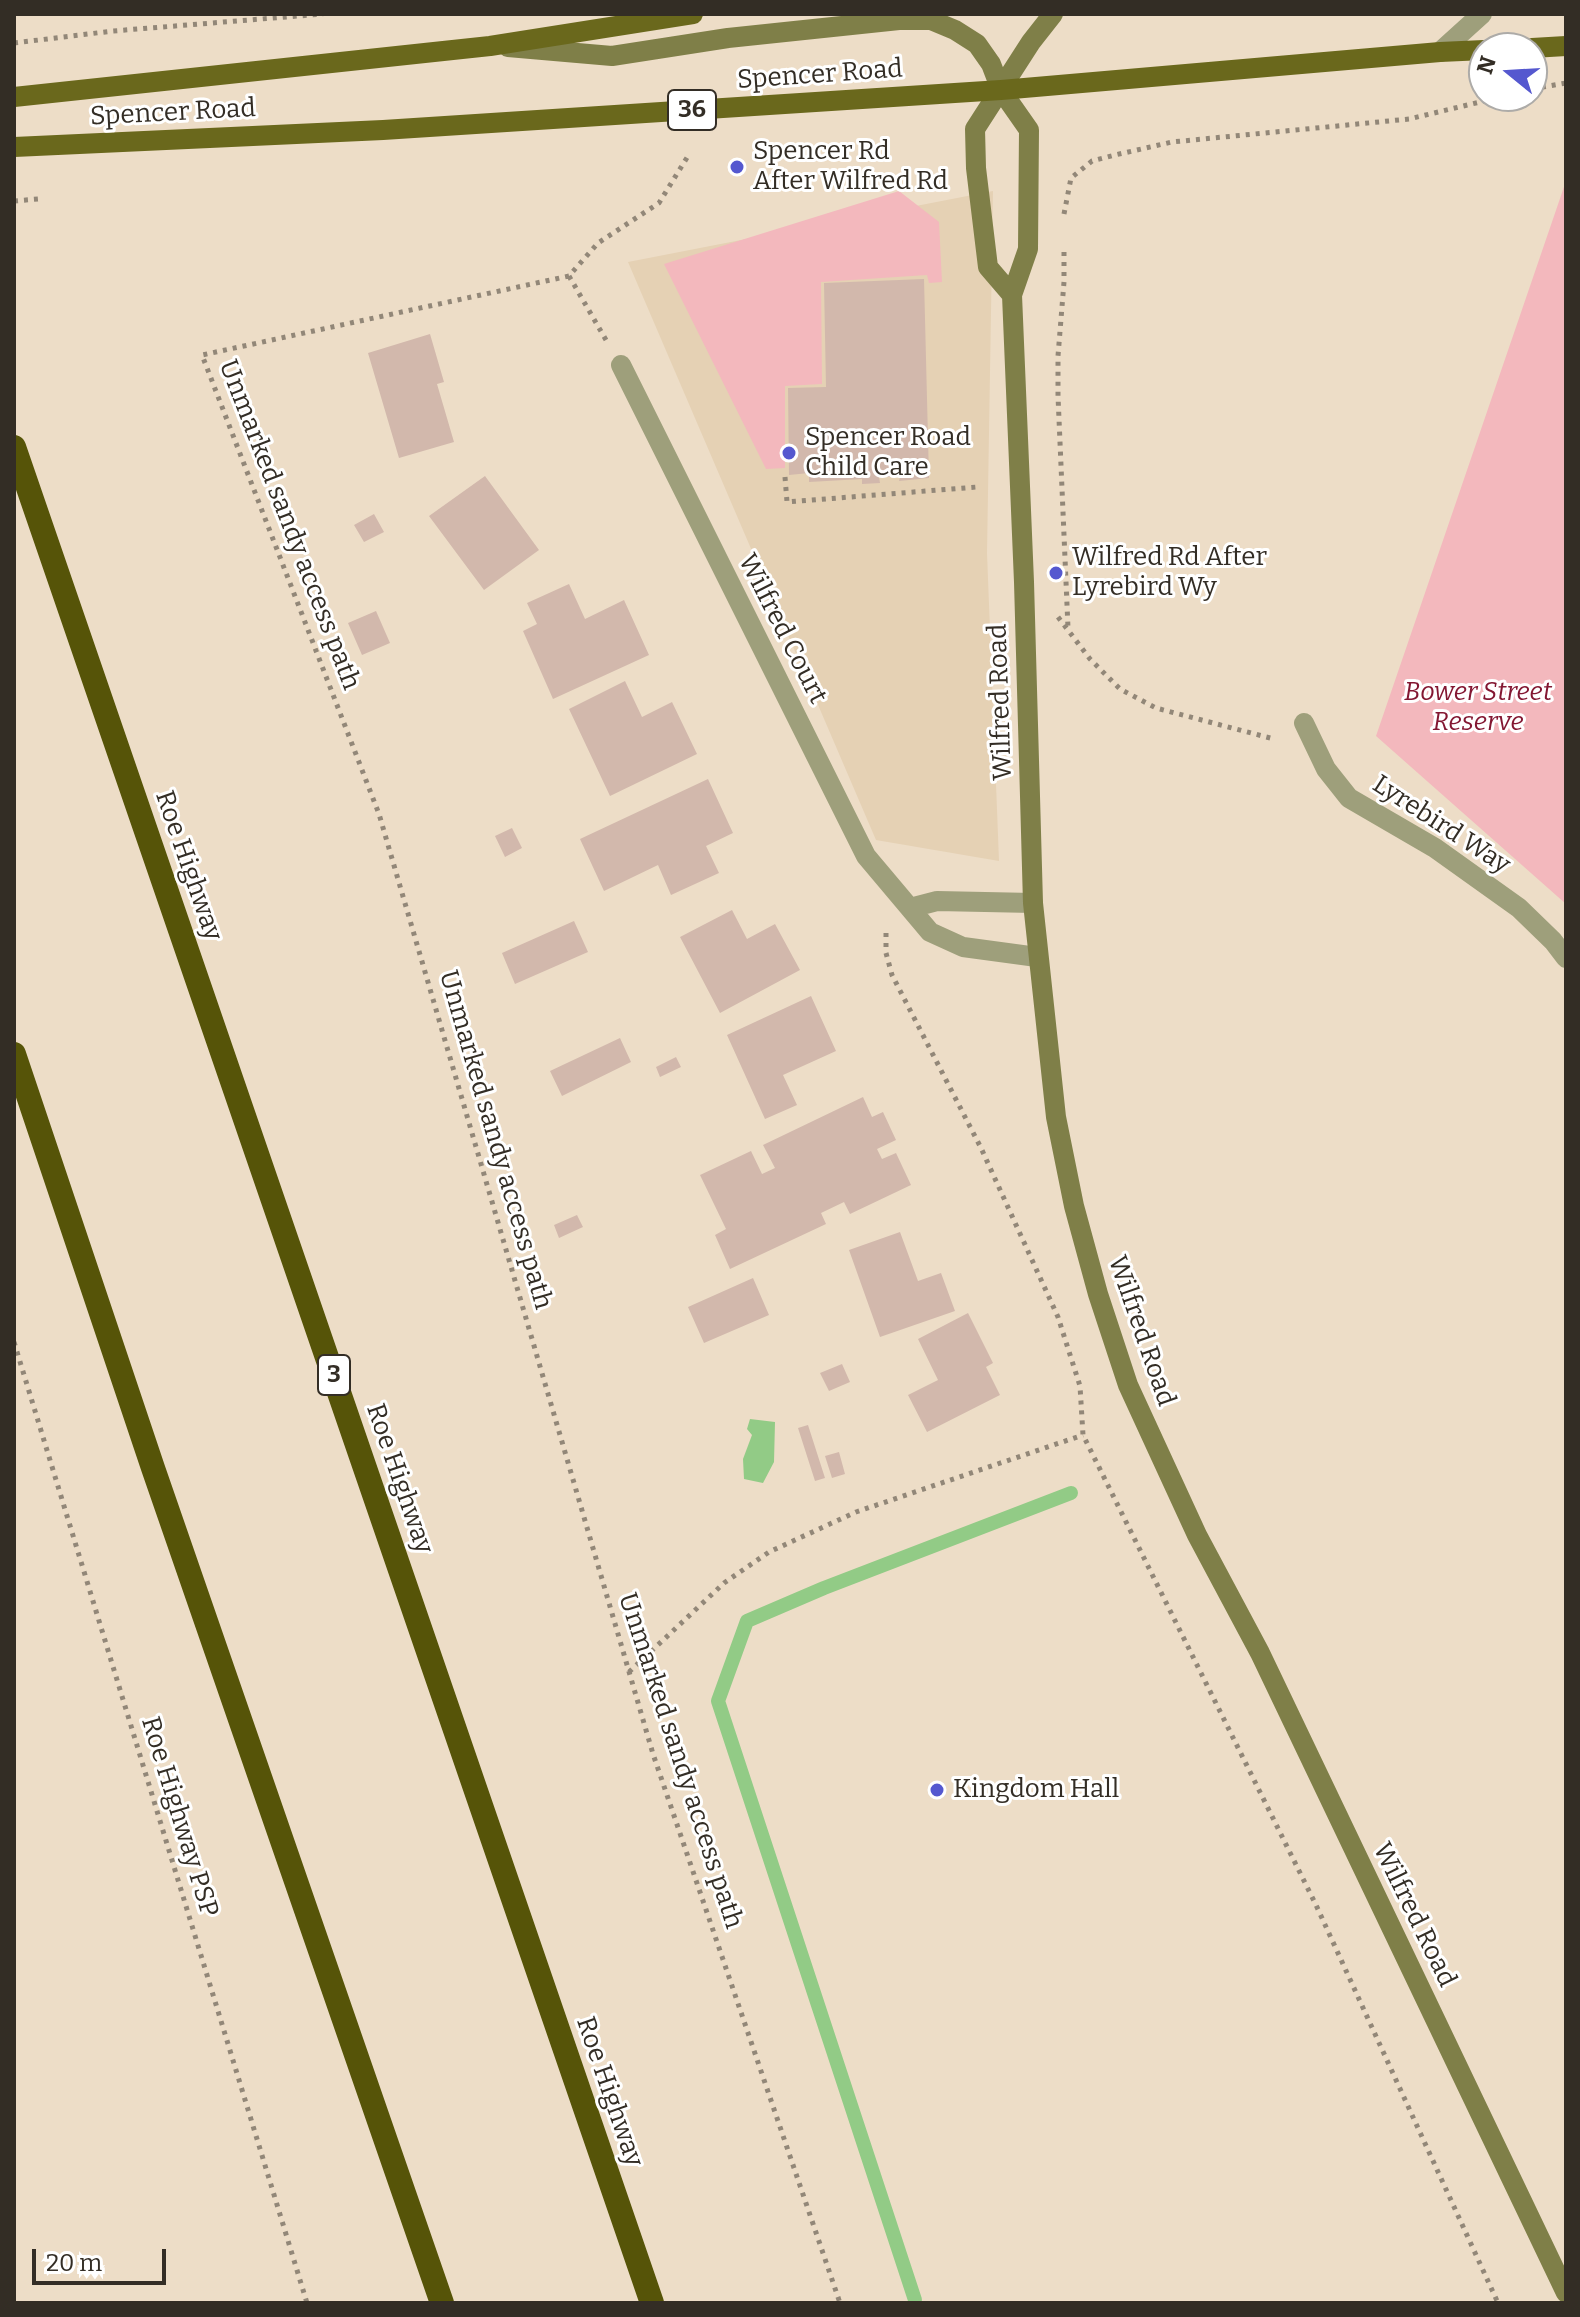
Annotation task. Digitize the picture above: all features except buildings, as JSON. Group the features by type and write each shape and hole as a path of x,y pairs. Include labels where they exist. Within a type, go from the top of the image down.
{"highway":[{"name":"Roe Highway","path":"14,447 652,2303"},
{"path":"14,1054 153,1468 442,2303"}],"main road":[{"name":"Spencer Road","path":"14,97 490,46 693,14"},
{"path":"1012,295 988,267 976,168 975,129 1031,42 1053,14"},
{"name":"Wilfred Road","path":"490,46 612,56 728,38 899,20 931,20 977,44 991,64 1001,90 1029,130 1028,249 1012,295 1033,903 1056,1117 1074,1206 1098,1294 1128,1385 1197,1535 1260,1653 1566,2293"},
{"name":"Spencer Road","path":"18,146 383,130 1001,90 1468,51"}],"street":[{"path":"1440,52 1482,14"},
{"name":"Wilfred Court","path":"621,365 866,856 930,932 963,947 1037,957"},
{"name":"Lyrebird Way","path":"1306,729 1326,769 1349,798 1435,848 1519,908 1566,958"},
{"path":"910,908 937,901 1033,903"}],"path":[{"path":"14,43 113,31 323,14"},
{"path":"1063,217 1071,178 1092,161 1172,142 1409,119 1468,105"},
{"path":"621,365 569,276 598,243 659,203 688,156"},
{"path":"14,201 38,199"},
{"path":"1064,243 1058,382 1068,628"},
{"name":"Unmarked sandy access path","path":"569,276 202,355 379,814 663,1784 840,2303"},
{"path":"785,477 787,502 977,487"},
{"path":"1024,582 1120,689 1156,708 1287,742 1306,729"},
{"path":"886,929 886,953 892,975 981,1148 1058,1317 1080,1386 1083,1435 1316,1905 1498,2303"},
{"name":"Roe Highway PSP","path":"14,1342 307,2303"},
{"path":"629,1672 724,1583 769,1552 856,1512 1083,1435"}],"shaded area":[{"path":"993,191 987,553 999,861 876,840 628,262"},
{"path":"750,1419 775,1422 774,1462 763,1483 744,1479 743,1459 752,1435 747,1429"}],"green space":[{"name":"Bower Street Reserve","path":"1566,181 1566,904 1376,736"},
{"path":"899,191 939,222 942,282 929,283 927,275 821,282 822,384 785,386 785,468 766,469 664,264"}],"waterway":[{"path":"915,2300 718,1701 747,1621 1071,1493"}],"place":[{"name":"Spencer Rd After Wilfred Rd","path":"737,167"},
{"name":"Spencer Road Child Care","path":"789,453"},
{"name":"Wilfred Rd After Lyrebird Wy","path":"1056,573"},
{"name":"Kingdom Hall","path":"937,1790"}]}
